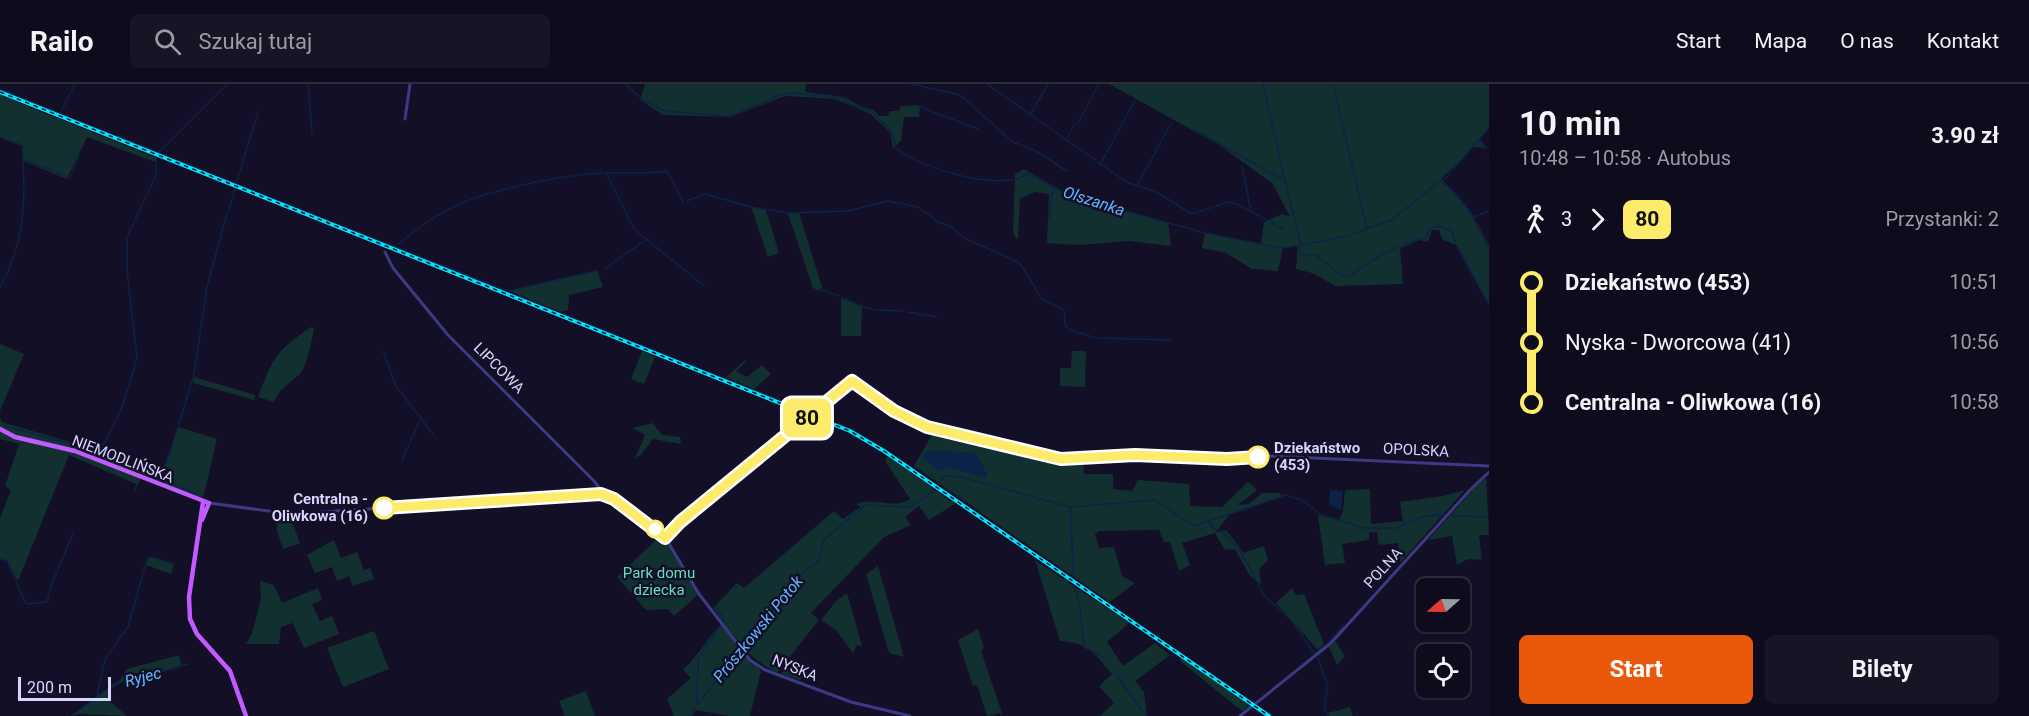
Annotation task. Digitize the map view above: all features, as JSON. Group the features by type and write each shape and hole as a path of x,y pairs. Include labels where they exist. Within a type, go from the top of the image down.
{"main road":[{"name":"NIEMODLIŃSKA","path":"0,429 13,437 79,453 206,502"},
{"path":"206,502 189,597 190,619 197,634 230,671 246,716"}],"street":[{"path":"405,119 410,84"},
{"name":"LIPCOWA","path":"385,252 393,268 448,335 594,481 604,494"},
{"name":"OPOLSKA","path":"665,538 680,522 852,381 894,411 919,423 949,433 1070,460 1135,455 1227,459 1269,456 1489,466"},
{"name":"POLNA","path":"1240,716 1292,676 1339,635 1489,472"},
{"path":"206,502 290,514 604,494"},
{"name":"NYSKA","path":"604,494 665,538 741,651 765,670 851,702 910,716"}],"green space":[{"path":"645,84 806,84 805,92 844,97 860,106 874,110 879,116 887,116 890,111 899,111 901,106 920,105 919,117 904,117 901,140 893,149 890,132 871,114 836,99 785,96 730,117 663,115 640,100"},
{"path":"1109,84 1489,84 1489,127 1480,139 1487,148 1474,147 1441,179 1471,212 1489,245 1489,303 1456,245 1443,240 1439,230 1432,230 1428,242 1420,240 1400,248 1403,284 1336,286 1312,273 1296,269 1298,246 1283,248 1278,271 1252,269 1226,253 1202,248 1205,233 1261,244 1264,222 1282,214 1290,217 1273,184 1221,146"},
{"path":"0,95 156,158 155,162 87,137 67,179 23,161 22,145 0,137"},
{"path":"1024,169 1071,196 1168,223 1171,246 1129,241 1078,245 1047,243 1049,194 1035,192 1020,199 1018,239 1016,238 1013,232 1015,174"},
{"path":"751,207 766,210 779,253 768,257"},
{"path":"799,213 822,287 819,291 813,288 788,214"},
{"path":"597,270 603,287 569,295 568,310 561,312 510,291"},
{"path":"841,299 862,305 861,336 841,336"},
{"path":"311,327 314,328 311,346 300,374 282,389 274,402 258,397 277,356 290,342"},
{"path":"0,344 24,354 0,411"},
{"path":"642,351 655,357 644,384 631,379"},
{"path":"1072,351 1086,351 1085,387 1060,386 1060,368 1071,368"},
{"path":"745,360 747,361 736,371 747,377 762,365 771,374 754,389 726,377"},
{"path":"194,377 255,395 254,400 193,383"},
{"path":"0,418 2,422 100,451 161,476 178,427 217,439 204,495 201,497 141,478 134,493 136,484 69,455 18,581 7,561 0,559 0,518 11,490 5,486 19,444 0,439"},
{"path":"811,418 825,424 817,433 806,423"},
{"path":"653,423 662,435 680,437 681,444 653,439 641,455 635,458 645,435 633,428"},
{"path":"937,432 1068,463 1083,462 1084,474 1113,474 1113,489 1132,491 1138,480 1189,484 1190,506 1222,507 1248,482 1257,490 1238,505 1249,504 1262,493 1280,493 1282,497 1229,515 1216,532 1226,530 1244,553 1264,546 1268,560 1259,569 1261,584 1250,576 1235,549 1225,550 1215,533 1182,543 1190,565 1179,571 1170,542 1164,542 1159,530 1099,531 1095,534 1099,548 1114,547 1122,576 1135,583 1110,602 914,466 933,433"},
{"path":"888,457 955,504 929,520 919,506 905,517 911,525 884,537 811,613 819,620 777,673 749,653 713,608 737,583 744,588 834,511 843,519 859,508 864,512 857,504 871,501 897,503 910,499 885,461"},
{"path":"1486,478 1489,535 1479,535 1482,560 1468,559 1457,565 1452,536 1428,540"},
{"path":"1370,489 1371,524 1403,521 1400,502 1443,496 1465,490 1400,563 1398,543 1379,545 1377,532 1369,533 1369,540 1342,544 1345,563 1325,565 1318,515 1339,520 1343,511 1345,490"},
{"path":"277,516 290,517 300,543 283,549 277,531"},
{"name":"Park domu dziecka","path":"661,535 671,546 699,594 674,616 668,609 646,610 617,577"},
{"path":"334,540 341,558 357,552 364,570 370,568 374,579 353,586 349,576 337,581 332,567 315,573 307,555"},
{"path":"153,557 174,565 171,574 146,565 148,559"},
{"path":"1035,560 1129,623 1107,642 1123,666 1155,643 1170,655 1135,681 1144,692 1147,716 1100,716 1114,703 1099,686 1112,674 1090,650 1078,644 1060,641"},
{"path":"878,566 904,657 889,653 866,574"},
{"path":"260,581 274,585 282,603 318,588 322,600 312,604 320,621 332,616 339,634 304,648 293,623 281,627 279,644 246,644 252,633 261,599"},
{"path":"1292,588 1296,595 1304,594 1324,644 1318,650 1276,603"},
{"path":"847,593 862,646 857,645 853,653 836,630 821,620 836,601"},
{"path":"721,624 761,671 750,716 729,716 696,710 691,716 674,716 667,699 691,678 683,670"},
{"path":"978,629 984,648 981,651 1002,713 987,716 977,685 973,686 958,640"},
{"path":"374,631 389,669 343,687 327,648"},
{"path":"1335,641 1345,656 1337,665 1329,647"},
{"path":"179,655 182,667 122,682 110,689 109,701 127,716 79,714 71,716 120,680 127,669"},
{"path":"1180,657 1250,706 1242,711 1180,661"},
{"path":"792,659 808,664 800,680 781,674"},
{"path":"586,691 595,716 565,716 559,701"},
{"path":"1350,707 1353,716 1329,716 1328,713"}],"water":[{"path":"930,450 976,453 988,476 985,478 949,467 938,471 921,455"},
{"path":"1330,490 1343,491 1341,511 1329,504"}],"waterway":[{"path":"0,89 60,114 75,84"},
{"path":"158,153 227,84"},
{"path":"308,84 312,134"},
{"name":"Olszanka","path":"625,84 644,101 665,111 724,116 736,114 780,95 792,93 843,98 852,105 870,110 887,126 892,132 896,148"},
{"path":"912,84 960,95 1013,142 1036,151 1067,171"},
{"path":"987,84 1128,183 1155,191 1190,213 1228,202 1239,205 1283,229"},
{"path":"1030,115 1048,84"},
{"path":"1078,123 1099,84"},
{"path":"1263,84 1285,180"},
{"path":"1333,84 1367,229"},
{"path":"1100,165 1135,100"},
{"path":"915,105 978,129"},
{"path":"236,184 258,112"},
{"path":"61,114 91,126"},
{"path":"1066,141 1075,123"},
{"path":"1137,186 1171,123"},
{"path":"94,127 384,243"},
{"name":"Olszanka","path":"1442,182 1489,128"},
{"path":"1195,130 1285,181 1301,245"},
{"path":"0,137 21,145"},
{"path":"1479,141 1485,149"},
{"path":"0,287 15,253 22,218 24,200 22,145"},
{"name":"Olszanka","path":"897,149 925,164 961,176 998,181 1028,174 1071,196 1205,233 1281,248 1297,246"},
{"path":"70,178 79,156"},
{"path":"100,452 123,405 137,358 127,270 127,237 156,175 156,158"},
{"path":"25,160 66,176"},
{"path":"1242,166 1251,212"},
{"path":"398,244 440,214 468,200 539,181 599,173 667,171 684,203"},
{"path":"607,174 634,229 704,286"},
{"name":"Olszanka","path":"1301,245 1347,236 1391,220 1439,182"},
{"path":"1442,183 1457,194 1463,202 1489,247"},
{"path":"1049,219 1053,187"},
{"path":"229,209 235,188"},
{"path":"687,201 705,194 751,207 788,213 847,211 888,201 918,207 938,222 952,227 964,238 1020,263 1042,299 1064,310 1065,326 1068,329 1096,338 1171,340"},
{"path":"1473,217 1489,211"},
{"path":"175,437 194,374 207,287 227,213"},
{"path":"1300,245 1300,255 1316,255 1341,275 1348,277 1395,248 1426,238 1429,229 1439,226 1446,230 1451,229 1456,243"},
{"path":"604,269 647,239"},
{"path":"390,245 507,291 596,271"},
{"path":"1458,248 1489,305"},
{"path":"821,290 839,296"},
{"path":"508,292 613,334"},
{"path":"842,298 861,306"},
{"path":"863,307 875,310"},
{"path":"879,310 903,311"},
{"path":"908,312 937,317"},
{"path":"617,336 804,410"},
{"path":"383,351 396,386 436,438"},
{"path":"402,460 420,420"},
{"path":"5,426 100,452 196,494"},
{"path":"160,477 172,447"},
{"name":"Prószkowski Potok","path":"688,716 802,574 819,560 824,540 865,505 909,507 925,498 945,476 961,477 1070,507 1155,500 1194,526 1286,495 1302,500 1320,514 1363,528 1397,528 1421,517 1436,515 1489,517"},
{"path":"1070,507 1073,563"},
{"path":"1209,522 1213,528 1224,533 1241,552 1264,595 1291,620 1315,654 1324,646"},
{"path":"0,559 7,561 26,604 47,602 51,586 73,534"},
{"path":"97,696 105,659 128,627 147,559 151,557 174,564"},
{"path":"1073,565 1074,580"},
{"path":"1074,585 1080,607 1084,647 1103,657"},
{"path":"697,704 698,659 724,620 715,605"},
{"path":"1327,644 1343,626"},
{"path":"1318,658 1328,686 1324,708 1328,716"},
{"name":"Ryjec","path":"71,716 114,684 188,664"},
{"path":"1118,677 1141,709"},
{"path":"1143,711 1147,716"}],"railway":[{"path":"0,92 850,431 884,451 1269,716"}],"bus line":[{"name":"80","path":"384,508 601,494 614,499 665,538 680,522 852,381 894,411 927,427 1061,459 1083,460 1135,455 1164,458 1258,457"}],"place":[{"name":"Dziekaństwo (453)","path":"1258,457"},
{"name":"Centralna - Oliwkowa (16)","path":"384,508"}]}
